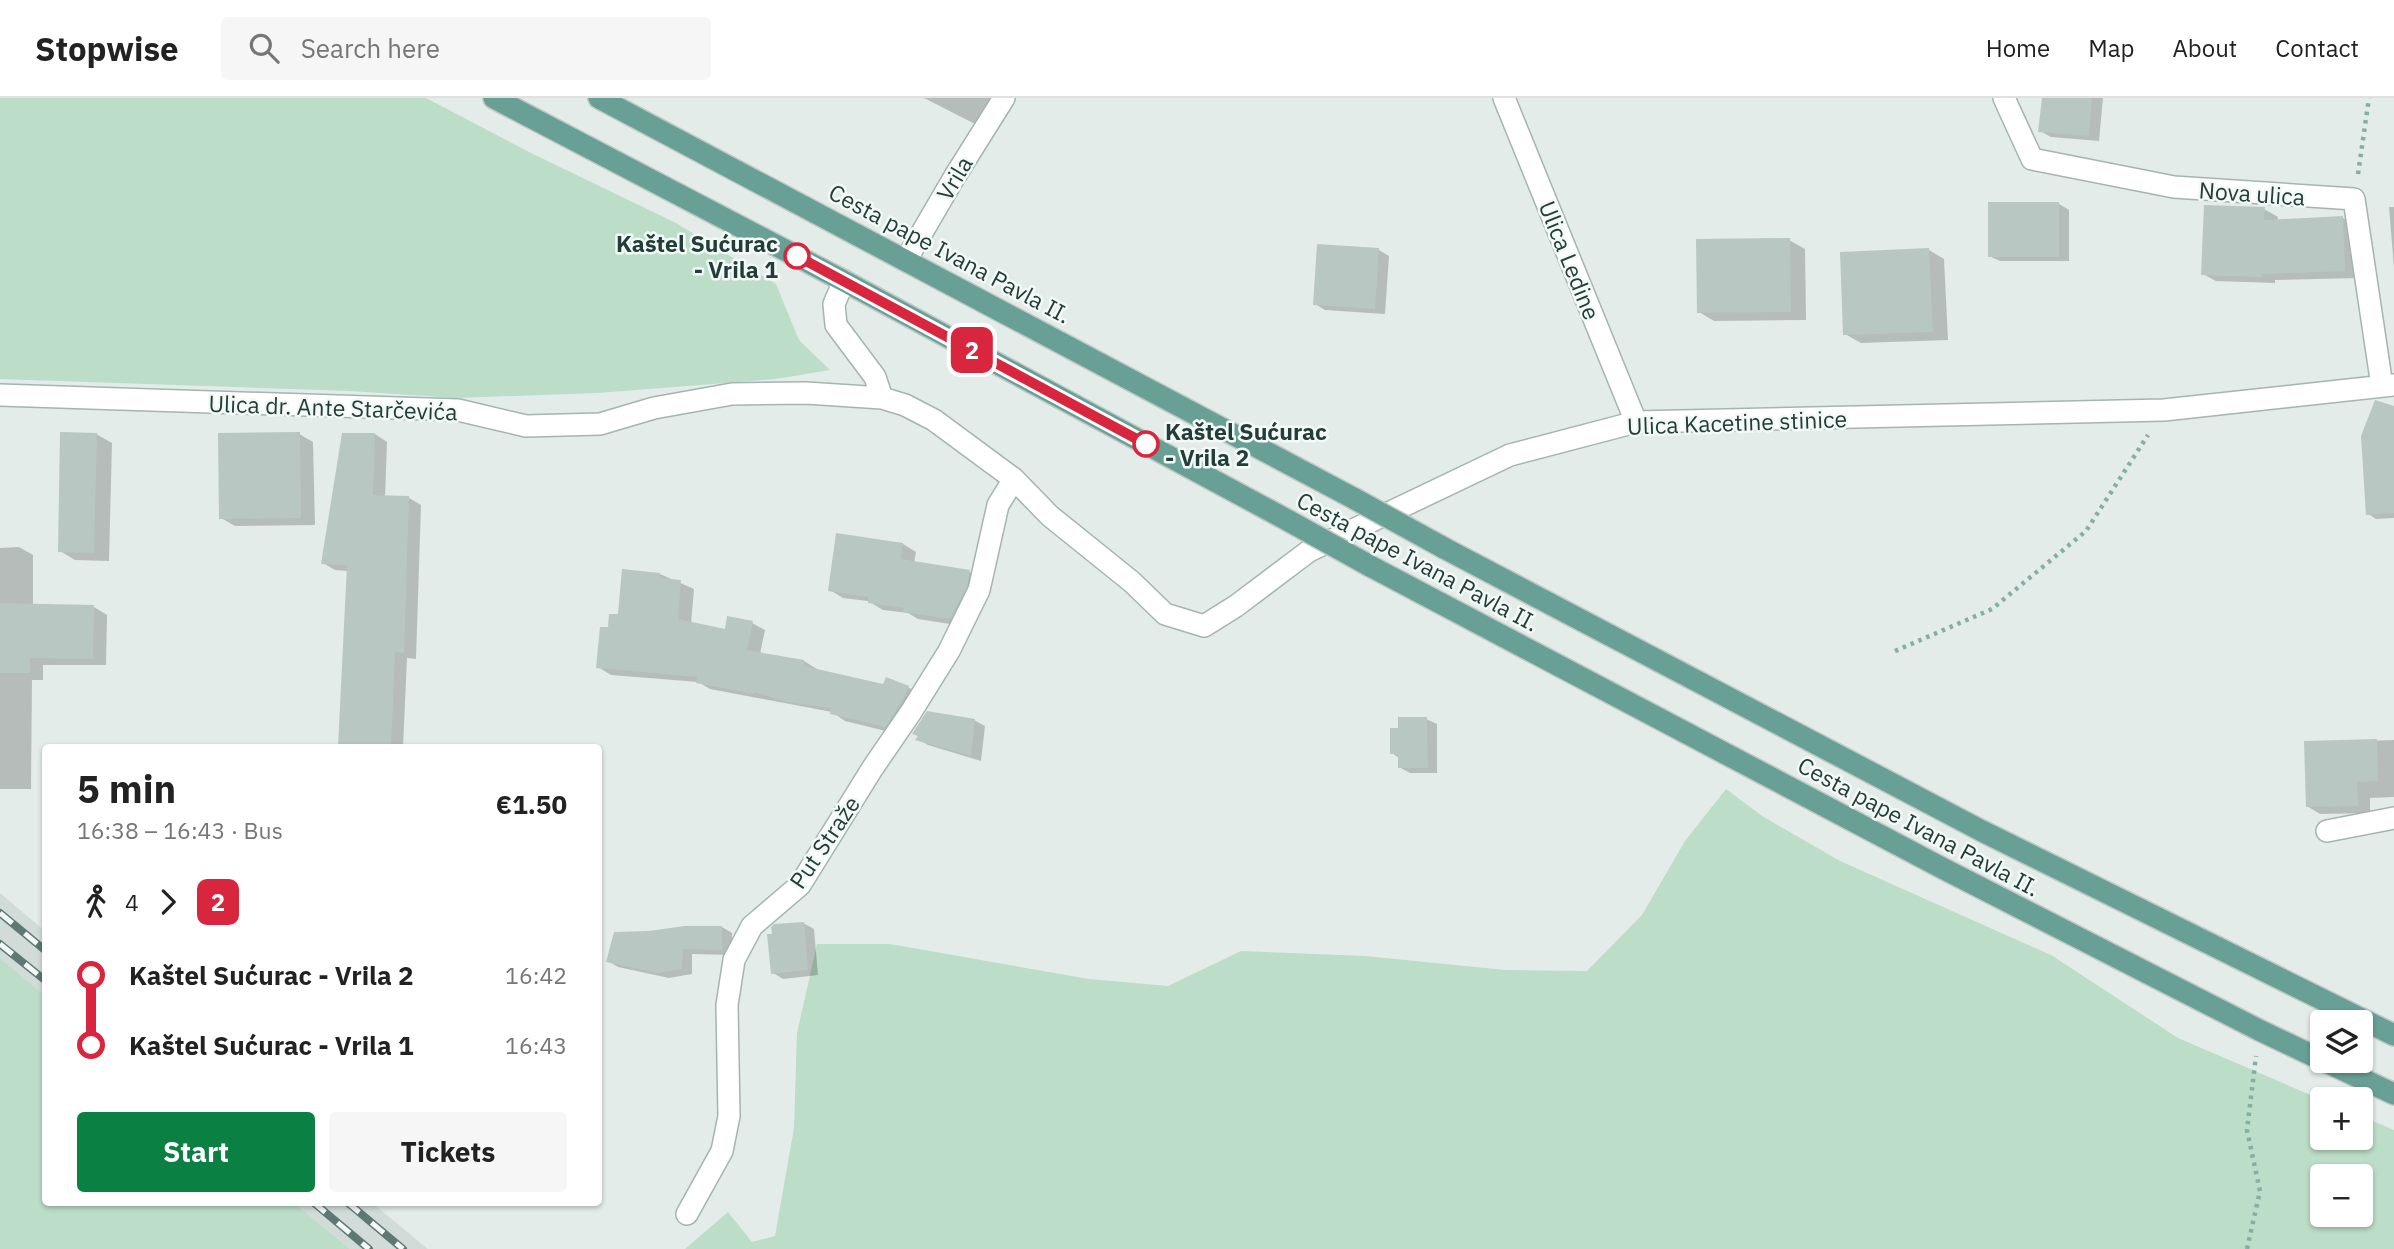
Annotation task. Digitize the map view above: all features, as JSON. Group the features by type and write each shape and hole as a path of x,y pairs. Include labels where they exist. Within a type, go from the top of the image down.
{"main road":[{"name":"Cesta pape Ivana Pavla II.","path":"494,98 844,281 1370,566 1944,869 2259,1031 2310,1054"},
{"name":"Cesta pape Ivana Pavla II.","path":"599,98 1982,831 2394,1035"},
{"name":"Cesta pape Ivana Pavla II.","path":"2350,1073 2394,1094"}],"street":[{"name":"Vrila","path":"906,260 954,176 1004,98"},
{"name":"Ulica Ledine","path":"1504,98 1636,422"},
{"name":"Nova ulica","path":"2004,98 2032,159 2174,187 2354,199"},
{"path":"2354,199 2388,386"},
{"path":"844,281 834,304 835,325 875,377 881,398"},
{"name":"Ulica Kacetine stinice","path":"1014,479 1050,516 1132,582 1165,614 1203,626 1236,606 1309,551 1510,455 1636,422 2164,410 2388,386"},
{"name":"Ulica dr. Ante Starčevića","path":"0,395 458,410 526,426 600,424 654,408 732,394 806,393 881,398 905,405 934,420 1014,479"},
{"name":"Put Straže","path":"687,1214 722,1151 729,1116 727,1005 734,960 752,926 800,886 949,650 979,590 998,506 1014,479"},
{"path":"2327,831 2394,818"}],"path":[{"path":"2354,199 2369,98"},
{"path":"1895,650 1992,609 2086,531 2164,410"},
{"path":"2248,1249 2260,1191 2247,1130 2259,1031"}],"shaded area":[{"path":"0,893 42,928 42,993 0,958"},
{"path":"298,1206 376,1206 428,1249 350,1249"}],"green space":[{"path":"0,98 426,98 533,154 676,223 776,284 799,340 830,370 776,379 598,393 456,398 350,391 0,379"},
{"path":"1726,789 1762,816 1840,861 2051,955 2178,1038 2310,1095 2310,1150 2373,1150 2373,1121 2394,1130 2394,1249 685,1249 728,1212 752,1242 775,1236 794,1128 797,1033 817,944 890,944 1089,979 1168,986 1241,951 1365,956 1505,970 1587,971 1642,915 1685,841"},
{"path":"0,958 42,993 42,1206 298,1206 350,1249 0,1249"}],"building":[{"path":"2042,98 2092,98 2089,136 2038,132"},
{"path":"1988,202 2059,202 2059,257 1988,257"},
{"path":"2204,205 2265,207 2264,220 2343,216 2345,271 2262,274 2262,277 2201,275"},
{"path":"1790,238 1791,312 1697,313 1696,239"},
{"path":"1317,244 1379,248 1375,309 1313,305"},
{"path":"1929,248 1933,332 1843,335 1840,252"},
{"path":"2375,400 2394,406 2394,513 2366,515 2361,436"},
{"path":"60,432 97,433 94,553 58,552"},
{"path":"300,432 301,518 219,519 218,433"},
{"path":"342,433 375,433 373,495 409,496 404,653 395,652 391,744 338,744 347,565 321,564"},
{"path":"836,533 903,543 901,559 970,570 967,586 950,619 903,612 904,608 868,603 868,597 828,591"},
{"path":"622,569 660,573 660,578 681,580 678,619 725,629 727,616 753,621 747,650 804,660 804,666 883,684 886,677 909,686 885,727 830,714 831,708 786,702 755,692 754,694 696,683 697,677 596,668 600,627 608,627 609,614 618,614"},
{"path":"0,603 94,605 93,659 30,658 30,673 0,673"},
{"path":"927,711 975,719 971,756 915,740 918,736 912,734"},
{"path":"1398,717 1427,717 1428,768 1398,768 1398,754 1390,754 1390,728 1398,728"},
{"path":"2377,739 2378,781 2357,782 2358,806 2306,807 2304,741"},
{"path":"804,922 808,970 771,974 767,934 772,934 771,927 774,924"},
{"path":"684,926 722,926 722,950 683,949 682,969 657,973 606,962 614,932"}],"railway":[{"path":"0,913 42,948"},
{"path":"0,944 42,978"},
{"path":"318,1206 369,1249"},
{"path":"352,1206 403,1249"}],"bus line":[{"name":"2","path":"797,256 1146,444"}],"place":[{"name":"Kaštel Sućurac - Vrila 1","path":"797,256"},
{"name":"Kaštel Sućurac - Vrila 2","path":"1146,444"}]}
